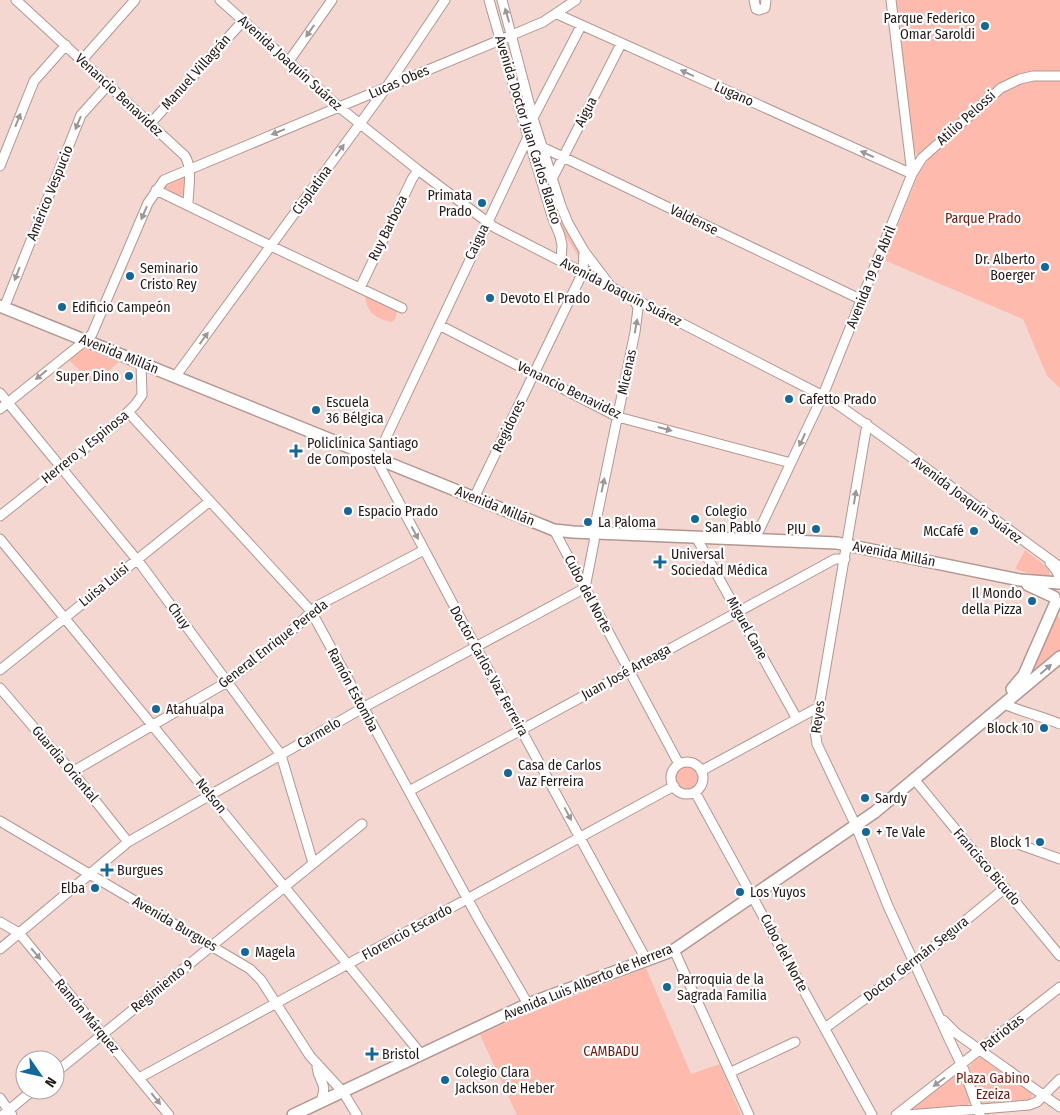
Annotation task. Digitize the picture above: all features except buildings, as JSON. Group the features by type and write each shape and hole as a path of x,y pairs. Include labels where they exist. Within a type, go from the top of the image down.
{"main road":[{"name":"Avenida Millán","path":"2,307 554,530 847,545 1020,580 1060,582"},
{"name":"Avenida Millán","path":"1020,580 1057,602"},
{"name":"Avenida Luis Alberto de Herrera","path":"959,742 1018,684 1024,675 1057,602 1060,582"},
{"path":"1031,681 1029,677 1036,658 1038,643"},
{"name":"Avenida Luis Alberto de Herrera","path":"293,1115 528,1004 674,950 856,826 1060,657"}],"street":[{"name":"Venancio Benavidez","path":"16,0 185,156 189,169"},
{"path":"82,60 136,0"},
{"name":"Avenida Joaquín Suárez","path":"220,0 359,124 487,221 634,299 823,395 867,424 1060,567"},
{"path":"289,61 332,0"},
{"name":"Cisplatina","path":"175,377 386,88 445,0"},
{"name":"Avenida Doctor Juan Carlos Blanco","path":"489,0 528,137 560,236 562,245 561,261"},
{"name":"Avenida Doctor Juan Carlos Blanco","path":"502,0 533,118 552,180 568,223 584,251 610,286"},
{"name":"Lucas Obes","path":"156,190 166,178 501,40 557,14 576,0"},
{"path":"754,0 756,9 759,10 765,8 766,0"},
{"name":"Avenida 19 de Abril","path":"755,539 823,395 912,174 891,0"},
{"name":"Lugano","path":"557,14 912,174"},
{"name":"Manuel Villagrán","path":"150,124 243,21"},
{"name":"Caigua","path":"376,459 528,137 533,118 581,26"},
{"name":"Aigua","path":"552,180 621,44"},
{"path":"0,166 34,81 66,45"},
{"name":"Atilio Pelossi","path":"912,174 922,158 1000,88 1020,79 1033,76 1060,76"},
{"name":"Américo Vespucio","path":"2,307 81,115 108,85"},
{"name":"Valdense","path":"528,137 542,147 862,300"},
{"path":"188,205 189,169"},
{"name":"Ruy Barboza","path":"360,288 418,170"},
{"path":"4,406 92,334 148,203 156,190 402,308"},
{"path":"583,272 584,251"},
{"name":"Regidores","path":"474,498 583,272"},
{"name":"Micenas","path":"595,533 638,314 638,308 634,299"},
{"name":"Venancio Benavidez","path":"439,326 618,417 791,464"},
{"name":"Herrero y Espinosa","path":"0,516 128,412 142,395 141,363"},
{"name":"Chuy","path":"0,393 4,406 61,467 136,559 281,755 313,864"},
{"name":"Ramón Estomba","path":"128,412 311,611 468,899 528,1004"},
{"name":"Reyes","path":"867,424 815,731 817,744 856,826 888,906 962,1065 979,1112"},
{"name":"Doctor Carlos Vaz Ferreira","path":"376,459 646,961"},
{"name":"Luisa Luisi","path":"0,670 210,501"},
{"name":"Cubo del Norte","path":"554,530 680,764"},
{"path":"585,588 595,533"},
{"name":"Miguel Cane","path":"696,537 797,719"},
{"name":"Nelson","path":"0,539 421,1054"},
{"name":"General Enrique Pereda","path":"72,772 227,682 297,626 320,604 424,550"},
{"name":"Avenida Joaquín Suárez","path":"1042,555 1056,570 1060,582"},
{"name":"Juan José Arteaga","path":"409,791 835,559 845,559"},
{"name":"Carmelo","path":"0,949 128,842 363,708 585,588"},
{"name":"Guardia Oriental","path":"0,688 72,772 128,842"},
{"path":"1004,704 1060,724"},
{"path":"702,771 819,707"},
{"path":"691,762 702,771 703,782 695,792 683,793 674,786 672,773 680,764 691,762"},
{"name":"Francisco Bicudo","path":"914,779 1060,956"},
{"name":"Florencio Escardo","path":"139,1078 674,786"},
{"name":"Cubo del Norte","path":"695,792 872,1115"},
{"name":"Avenida Burgues","path":"0,821 250,969 261,980 317,1064 343,1092 357,1115"},
{"name":"Regimiento 9","path":"65,1065 362,824"},
{"path":"1015,841 1018,844 1060,860"},
{"name":"Doctor Germán Segura","path":"825,1028 914,963 1005,888"},
{"name":"Ramón Márquez","path":"0,922 19,933 169,1115"},
{"path":"674,950 749,1115"},
{"name":"Patriotas","path":"896,1115 1060,987"},
{"name":"Reyes","path":"939,1016 956,1033 1060,1107"},
{"path":"731,1072 796,1042"},
{"name":"Avenida Burgues","path":"317,1064 324,1084 320,1103"},
{"path":"907,1115 979,1112 1029,1104 1037,1102 1060,1079"},
{"path":"0,1098 8,1113 23,1100"}],"green space":[{"path":"896,0 1060,0 1060,71 1030,72 1017,76 920,154 917,154 912,148"},
{"name":"Parque Prado","path":"1060,78 1060,388 1047,376 1023,319 884,260 917,177 929,158 1007,88 1027,80"},
{"path":"540,155 559,216 581,255 578,256 555,219 538,156"},
{"path":"182,177 185,179 182,195 179,196 164,187 164,184"},
{"path":"365,296 397,311 395,319 392,322 381,319 373,314 366,302"},
{"path":"82,347 119,362 93,384 67,358"},
{"path":"1025,550 1048,568 1049,576 1045,578 1015,569"},
{"path":"1055,617 1060,618 1060,652 1031,677"},
{"path":"688,765 697,769 701,778 697,787 688,791 679,787 675,778 679,769"},
{"name":"CAMBADU","path":"646,968 691,1074 720,1064 741,1115 517,1115 480,1035 516,1018"},
{"name":"Plaza Gabino Ezeiza","path":"981,1057 1031,1091 1031,1099 985,1105 980,1103 969,1067 976,1059"},
{"path":"960,1071 971,1100 967,1106 915,1111 913,1106"}],"place":[{"name":"Parque Federico Omar Saroldi","path":"985,26"},
{"name":"Primata Prado","path":"482,203"},
{"name":"Dr. Alberto Boerger","path":"1045,267"},
{"name":"Seminario Cristo Rey","path":"130,276"},
{"name":"Devoto El Prado","path":"490,298"},
{"name":"Edificio Campeón","path":"62,307"},
{"name":"Super Dino","path":"129,376"},
{"name":"Cafetto Prado","path":"789,399"},
{"name":"Escuela 36 Bélgica","path":"316,410"},
{"name":"Policlínica Santiago de Compostela","path":"296,451"},
{"name":"Espacio Prado","path":"348,511"},
{"name":"Colegio San Pablo","path":"695,519"},
{"name":"La Paloma","path":"588,522"},
{"name":"PIU","path":"816,529"},
{"name":"McCafé","path":"974,531"},
{"name":"Universal Sociedad Médica","path":"660,562"},
{"name":"Il Mondo della Pizza","path":"1032,601"},
{"name":"Atahualpa","path":"156,709"},
{"name":"Block 10","path":"1044,728"},
{"name":"Casa de Carlos Vaz Ferreira","path":"508,773"},
{"name":"Sardy","path":"865,798"},
{"name":"+ Te Vale","path":"866,832"},
{"name":"Block 1","path":"1040,842"},
{"name":"Burgues","path":"107,870"},
{"name":"Elba","path":"95,888"},
{"name":"Los Yuyos","path":"740,892"},
{"name":"Magela","path":"245,952"},
{"name":"Parroquia de la Sagrada Familia","path":"667,987"},
{"name":"Bristol","path":"372,1054"},
{"name":"Colegio Clara Jackson de Heber","path":"445,1080"}]}
